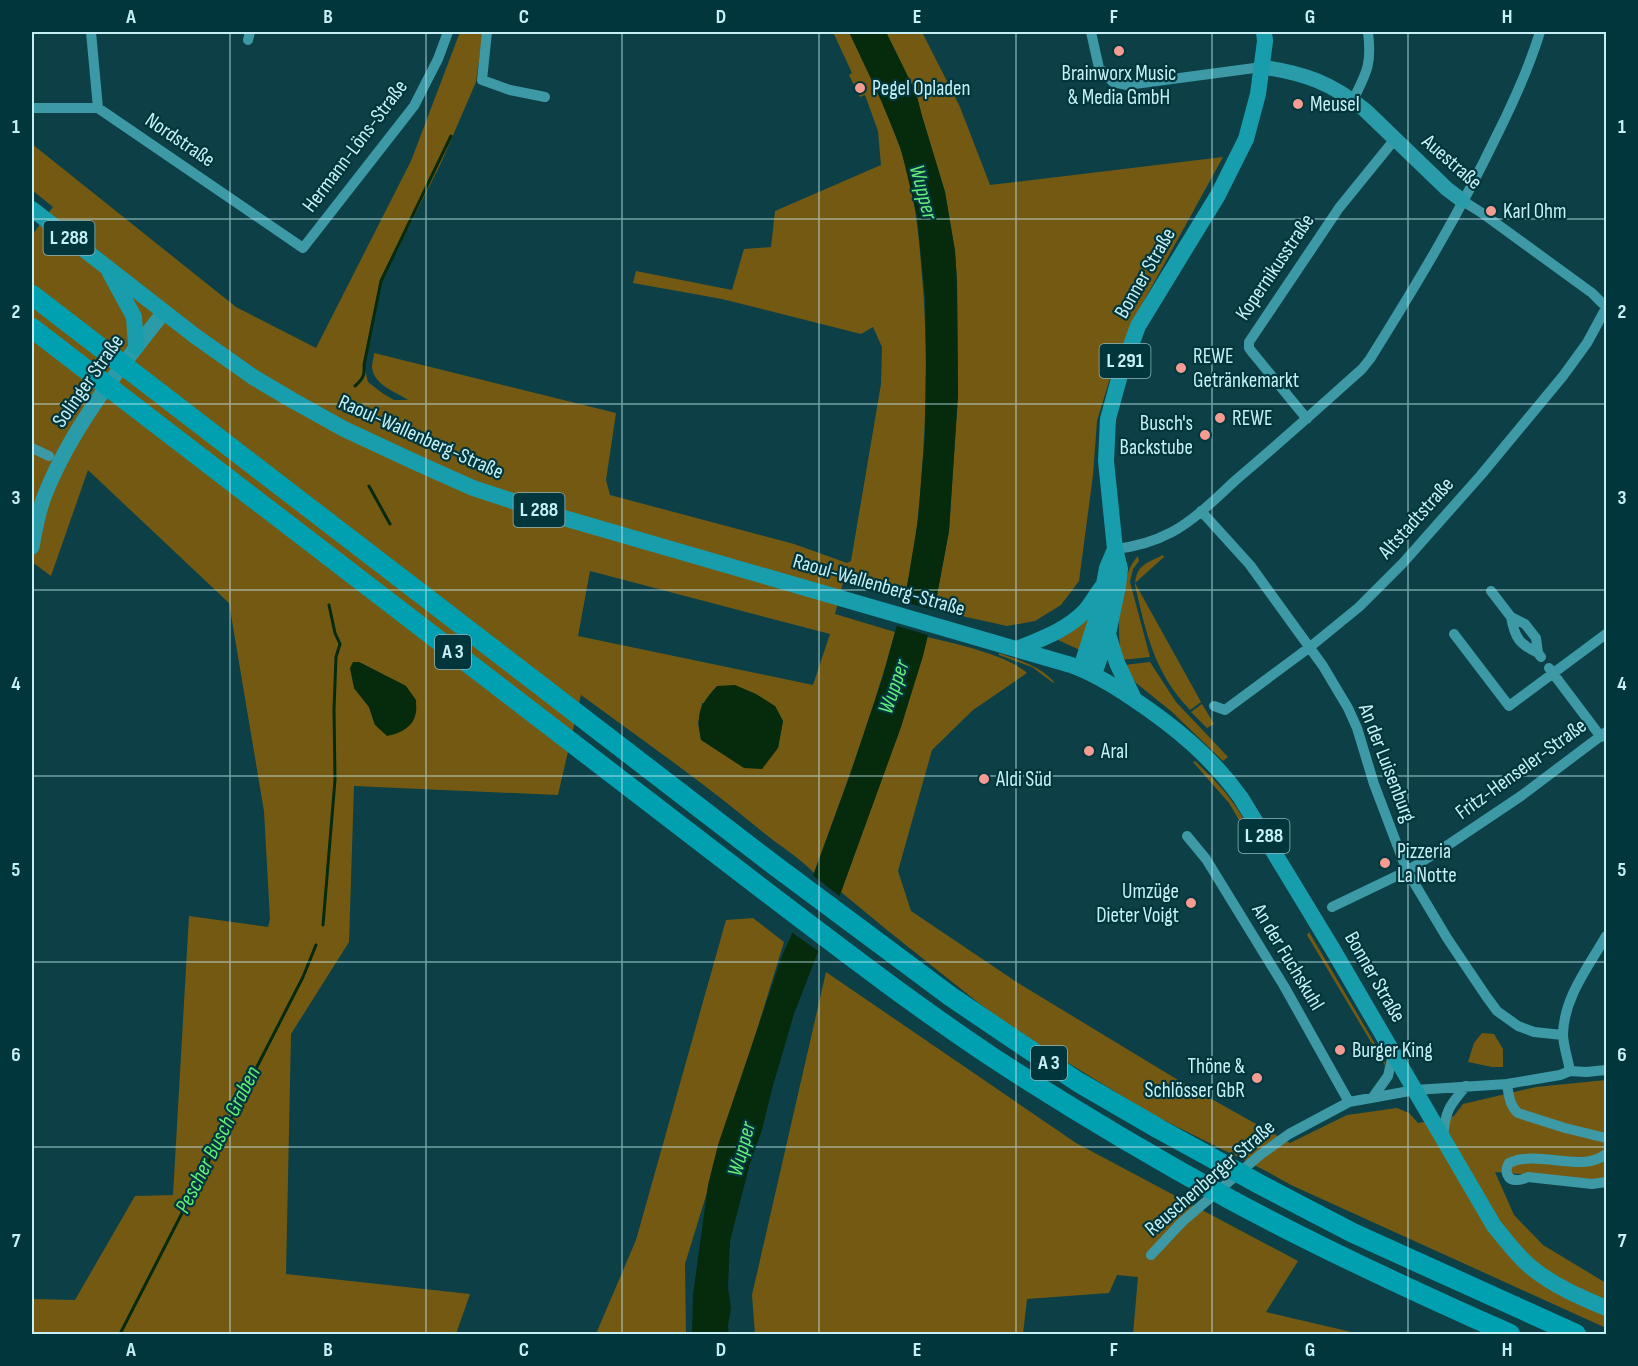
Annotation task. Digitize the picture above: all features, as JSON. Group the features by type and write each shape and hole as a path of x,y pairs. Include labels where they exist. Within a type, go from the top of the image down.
{"highway":[{"name":"A 3","path":"32,295 774,865 959,1003 1069,1076 1261,1185 1353,1233 1576,1335"},
{"name":"A 3","path":"32,328 765,891 876,975 990,1055 1067,1104 1234,1202 1345,1258 1510,1335"}],"main road":[{"name":"Bonner Straße","path":"1087,671 1108,634 1120,569 1115,549 1107,451 1108,419 1120,375 1138,326 1218,195 1246,138 1258,94 1265,41 1264,32"},
{"name":"Auestraße","path":"1262,68 1303,75 1324,83 1353,100 1447,189 1463,201"},
{"name":"Raoul-Wallenberg-Straße","path":"32,209 164,312 253,377 344,429 417,463 473,488 564,518 1017,649"},
{"path":"106,267 134,316 136,347"},
{"name":"Solinger Straße","path":"32,547 43,499 59,461 78,428 164,312"},
{"name":"Bonner Straße","path":"1087,671 1086,655 1100,611 1107,568 1115,549"},
{"path":"1017,649 1066,626 1084,611 1105,584"},
{"path":"1108,634 1117,663 1134,699"},
{"name":"Bonner Straße","path":"1017,649 1087,671 1134,699 1183,735 1229,781 1332,948 1494,1226 1531,1267 1555,1284 1606,1308"}],"street":[{"path":"32,108 98,108 91,32"},
{"name":"Hermann-Löns-Straße","path":"303,248 414,106 438,59 448,32"},
{"path":"487,32 482,80 510,90 545,97"},
{"path":"1091,32 1099,68 1113,81 1127,85 1262,68"},
{"path":"1353,100 1369,63 1368,32"},
{"path":"1115,549 1137,545 1171,532 1201,511 1362,369 1414,287 1474,184 1515,98 1540,32"},
{"name":"Nordstraße","path":"98,108 303,248"},
{"name":"Kopernikusstraße","path":"1307,419 1252,352 1249,345 1252,335 1339,208 1395,139"},
{"name":"Auestraße","path":"1463,201 1592,293 1606,308"},
{"name":"Altstadtstraße","path":"1214,706 1225,711 1310,647 1365,601 1430,534 1563,376 1587,343 1606,308"},
{"path":"32,448 49,456"},
{"name":"An der Luisenburg","path":"1201,511 1250,565 1310,647 1348,708 1407,871 1460,957 1497,1011 1518,1026 1534,1032 1563,1035"},
{"path":"1491,591 1511,617 1514,633 1525,647 1540,655"},
{"path":"1454,634 1509,706 1551,670 1606,634"},
{"path":"1551,670 1604,735"},
{"name":"Fritz-Henseler-Straße","path":"1332,907 1407,871 1507,806 1604,735"},
{"name":"An der Fuchskuhl","path":"1187,836 1206,859 1284,986 1349,1102"},
{"path":"1570,1071 1563,1035 1570,999 1606,936"},
{"path":"1373,1097 1388,1076 1394,1054"},
{"name":"Reuschenberger Straße","path":"1151,1255 1182,1222 1260,1155 1289,1134 1349,1102 1415,1090 1507,1084 1560,1075 1570,1071 1606,1070"},
{"path":"1507,1084 1510,1101 1518,1113 1606,1138"},
{"path":"1443,1138 1448,1109 1466,1086"},
{"path":"1606,1154 1600,1159 1584,1162 1529,1158 1509,1163 1506,1171 1511,1179 1518,1180 1528,1177 1592,1184 1606,1182"}],"shaded area":[{"path":"460,32 483,32 476,82 441,163 380,284 364,366 368,382 394,400 408,400 381,384 377,379 372,368 374,353 616,413 606,480 610,495 794,544 847,563 851,561 881,384 882,347 873,327 861,334 722,299 633,283 636,271 732,290 744,249 771,247 775,211 881,165 878,131 865,95 860,97 849,75 852,73 833,32 849,32 889,118 908,176 918,235 925,318 925,427 921,482 913,555 904,598 843,583 835,614 895,632 877,693 814,873 697,780 581,695 558,795 354,786 349,942 291,1034 286,1274 470,1294 456,1334 32,1334 32,1299 75,1300 135,1196 173,1195 189,916 268,927 270,919 264,811 229,603 88,470 51,576 32,562 32,235 53,207 32,190 32,144 236,307 316,348 411,161","holes":["590,571 830,634 813,685 578,636","359,662 406,686 375,725 369,707 354,688","702,703 775,706 783,721 778,748 701,740 698,723"]},
{"path":"886,32 922,32 960,107 990,185 1223,157 1134,319 1115,362 1097,421 1093,475 1079,581 1061,605 1035,621 1007,626 966,617 935,606 949,531 958,395 955,251 945,192 916,93"},
{"path":"1163,555 1164,557 1135,583 1143,566"},
{"path":"1138,556 1139,561 1133,569 1130,582 1150,657 1122,660 1119,635 1120,606 1126,577"},
{"path":"1135,583 1201,702 1190,710 1168,681 1153,651"},
{"path":"1091,613 1082,651 1056,639"},
{"path":"927,637 994,655 1027,673 973,710 932,750 898,871 911,911 1018,983 1178,1080 1290,1143 1347,1115 1397,1108 1409,1113 1418,1123 1454,1116 1463,1104 1536,1087 1606,1080 1606,1178 1594,1180 1495,1172 1514,1215 1543,1245 1606,1283 1606,1328 1291,1185 1151,1114 1005,1024 841,892 900,729"},
{"path":"999,653 1036,668 1055,683 1032,667 999,655"},
{"path":"1150,662 1176,702 1228,757 1223,761 1171,711 1136,683 1124,665"},
{"path":"1202,704 1214,724 1207,728 1191,712"},
{"path":"1195,761 1234,804 1251,836 1249,837 1229,803 1193,762"},
{"path":"753,918 784,942 685,1264 686,1334 596,1334 636,1240 726,920"},
{"path":"1309,932 1384,1059 1386,1067 1307,935"},
{"path":"826,972 1076,1143 1298,1261 1266,1312 1360,1334 1133,1334 1138,1277 1117,1275 1109,1293 1027,1299 1023,1334 755,1334 752,1295"},
{"path":"1482,1033 1494,1034 1503,1049 1503,1067 1468,1062 1474,1043"}],"water":[{"name":"Wupper","path":"849,32 886,32 916,93 945,192 955,251 957,282 958,395 949,531 923,656 901,727 794,1014 762,1130 750,1163 730,1241 729,1334 692,1334 693,1295 708,1185 718,1145 782,956 850,775 883,676 906,592 918,520 925,434 926,358 925,298 917,216 901,149"},
{"path":"353,662 359,662 406,686 416,700 416,714 408,727 387,736 375,725 369,707 354,688 350,668"},
{"path":"735,685 775,706 783,721 778,748 762,769 744,768 701,740 699,716 706,699 717,686"}],"pier":[{"path":"900,601 937,611 931,636 894,625"},
{"path":"811,874 842,898 821,953 790,931"}],"waterway":[{"name":"Pescher Busch Graben","path":"355,386 364,374 381,281 451,136"},
{"name":"Pescher Busch Graben","path":"369,486 390,524"},
{"name":"Pescher Busch Graben","path":"323,925 335,780 334,709 336,657 340,644 335,633 329,605"},
{"name":"Pescher Busch Graben","path":"120,1334 303,977 316,945"}],"place":[{"name":"Brainworx Music & Media GmbH","path":"1119,51"},
{"name":"Pegel Opladen","path":"860,88"},
{"name":"Meusel","path":"1298,104"},
{"name":"Karl Ohm","path":"1491,211"},
{"name":"REWE Getränkemarkt","path":"1181,368"},
{"name":"REWE","path":"1220,418"},
{"name":"Busch's Backstube","path":"1205,435"},
{"name":"Aral","path":"1089,751"},
{"name":"Aldi Süd","path":"984,779"},
{"name":"Pizzeria La Notte","path":"1385,863"},
{"name":"Umzüge Dieter Voigt","path":"1191,903"},
{"name":"Burger King","path":"1340,1050"},
{"name":"Thöne & Schlösser GbR","path":"1257,1078"}]}
